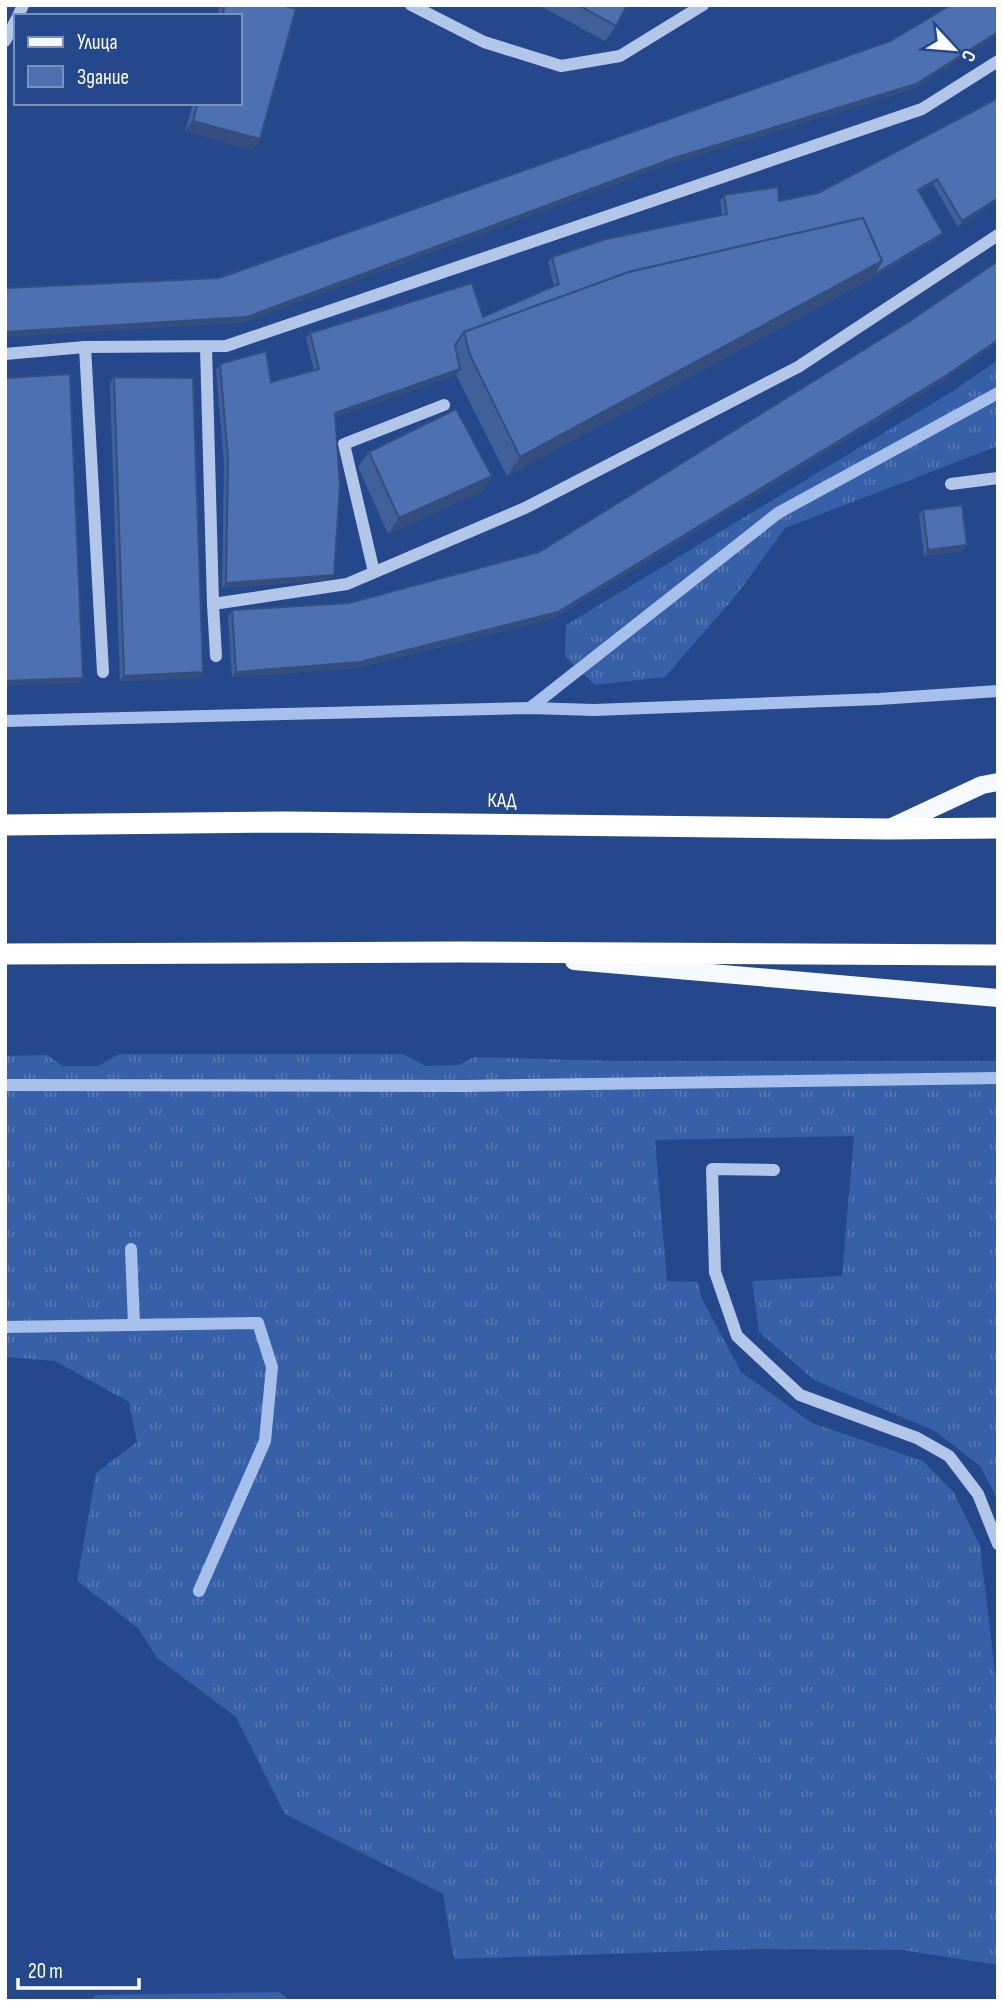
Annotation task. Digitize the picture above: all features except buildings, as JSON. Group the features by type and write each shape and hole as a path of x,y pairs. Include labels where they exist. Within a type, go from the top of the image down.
{"highway":[{"name":"КАД","path":"5,825 286,822 888,830 998,828"},
{"path":"5,954 459,951 998,955"}],"main road":[{"path":"888,830 982,785 998,782"},
{"path":"459,951 998,998"}],"lane":[{"path":"411,5 484,42 561,66 620,56 703,5"},
{"path":"5,41 14,24"},
{"path":"5,354 85,348 226,346 922,109 998,61"},
{"path":"213,604 347,584 525,508 797,367 998,235"},
{"path":"206,347 216,656"},
{"path":"85,348 103,672"},
{"path":"374,572 344,444 444,405"},
{"path":"951,484 998,478"},
{"path":"774,1170 712,1169 715,1272 737,1336 800,1395 916,1438 949,1456 978,1494 998,1544"}],"green space":[{"path":"998,360 998,446 785,528 738,593 665,677 595,685 565,656 566,625 953,391"},
{"path":"119,1054 403,1054 425,1066 459,1065 474,1057 616,1061 998,1061 998,1500 980,1466 935,1431 814,1380 759,1332 752,1281 842,1276 854,1136 655,1140 667,1281 698,1282 701,1297 741,1372 812,1423 923,1461 954,1493 980,1546 998,1697 998,1965 902,1950 757,1949 454,1959 443,1894 285,1814 236,1717 157,1658 138,1628 77,1581 96,1473 137,1442 129,1402 55,1361 5,1357 5,1056 47,1055 63,1066 98,1066"},
{"path":"279,1992 286,1997 286,2001 90,2001 96,1995"}],"waterway":[{"path":"530,708 778,513 998,393"},
{"path":"5,721 530,708 594,710 879,699 998,691"},
{"path":"5,1085 465,1086 998,1078"},
{"path":"131,1249 134,1325"},
{"path":"5,1327 258,1323 272,1367 265,1441 199,1591"}]}
